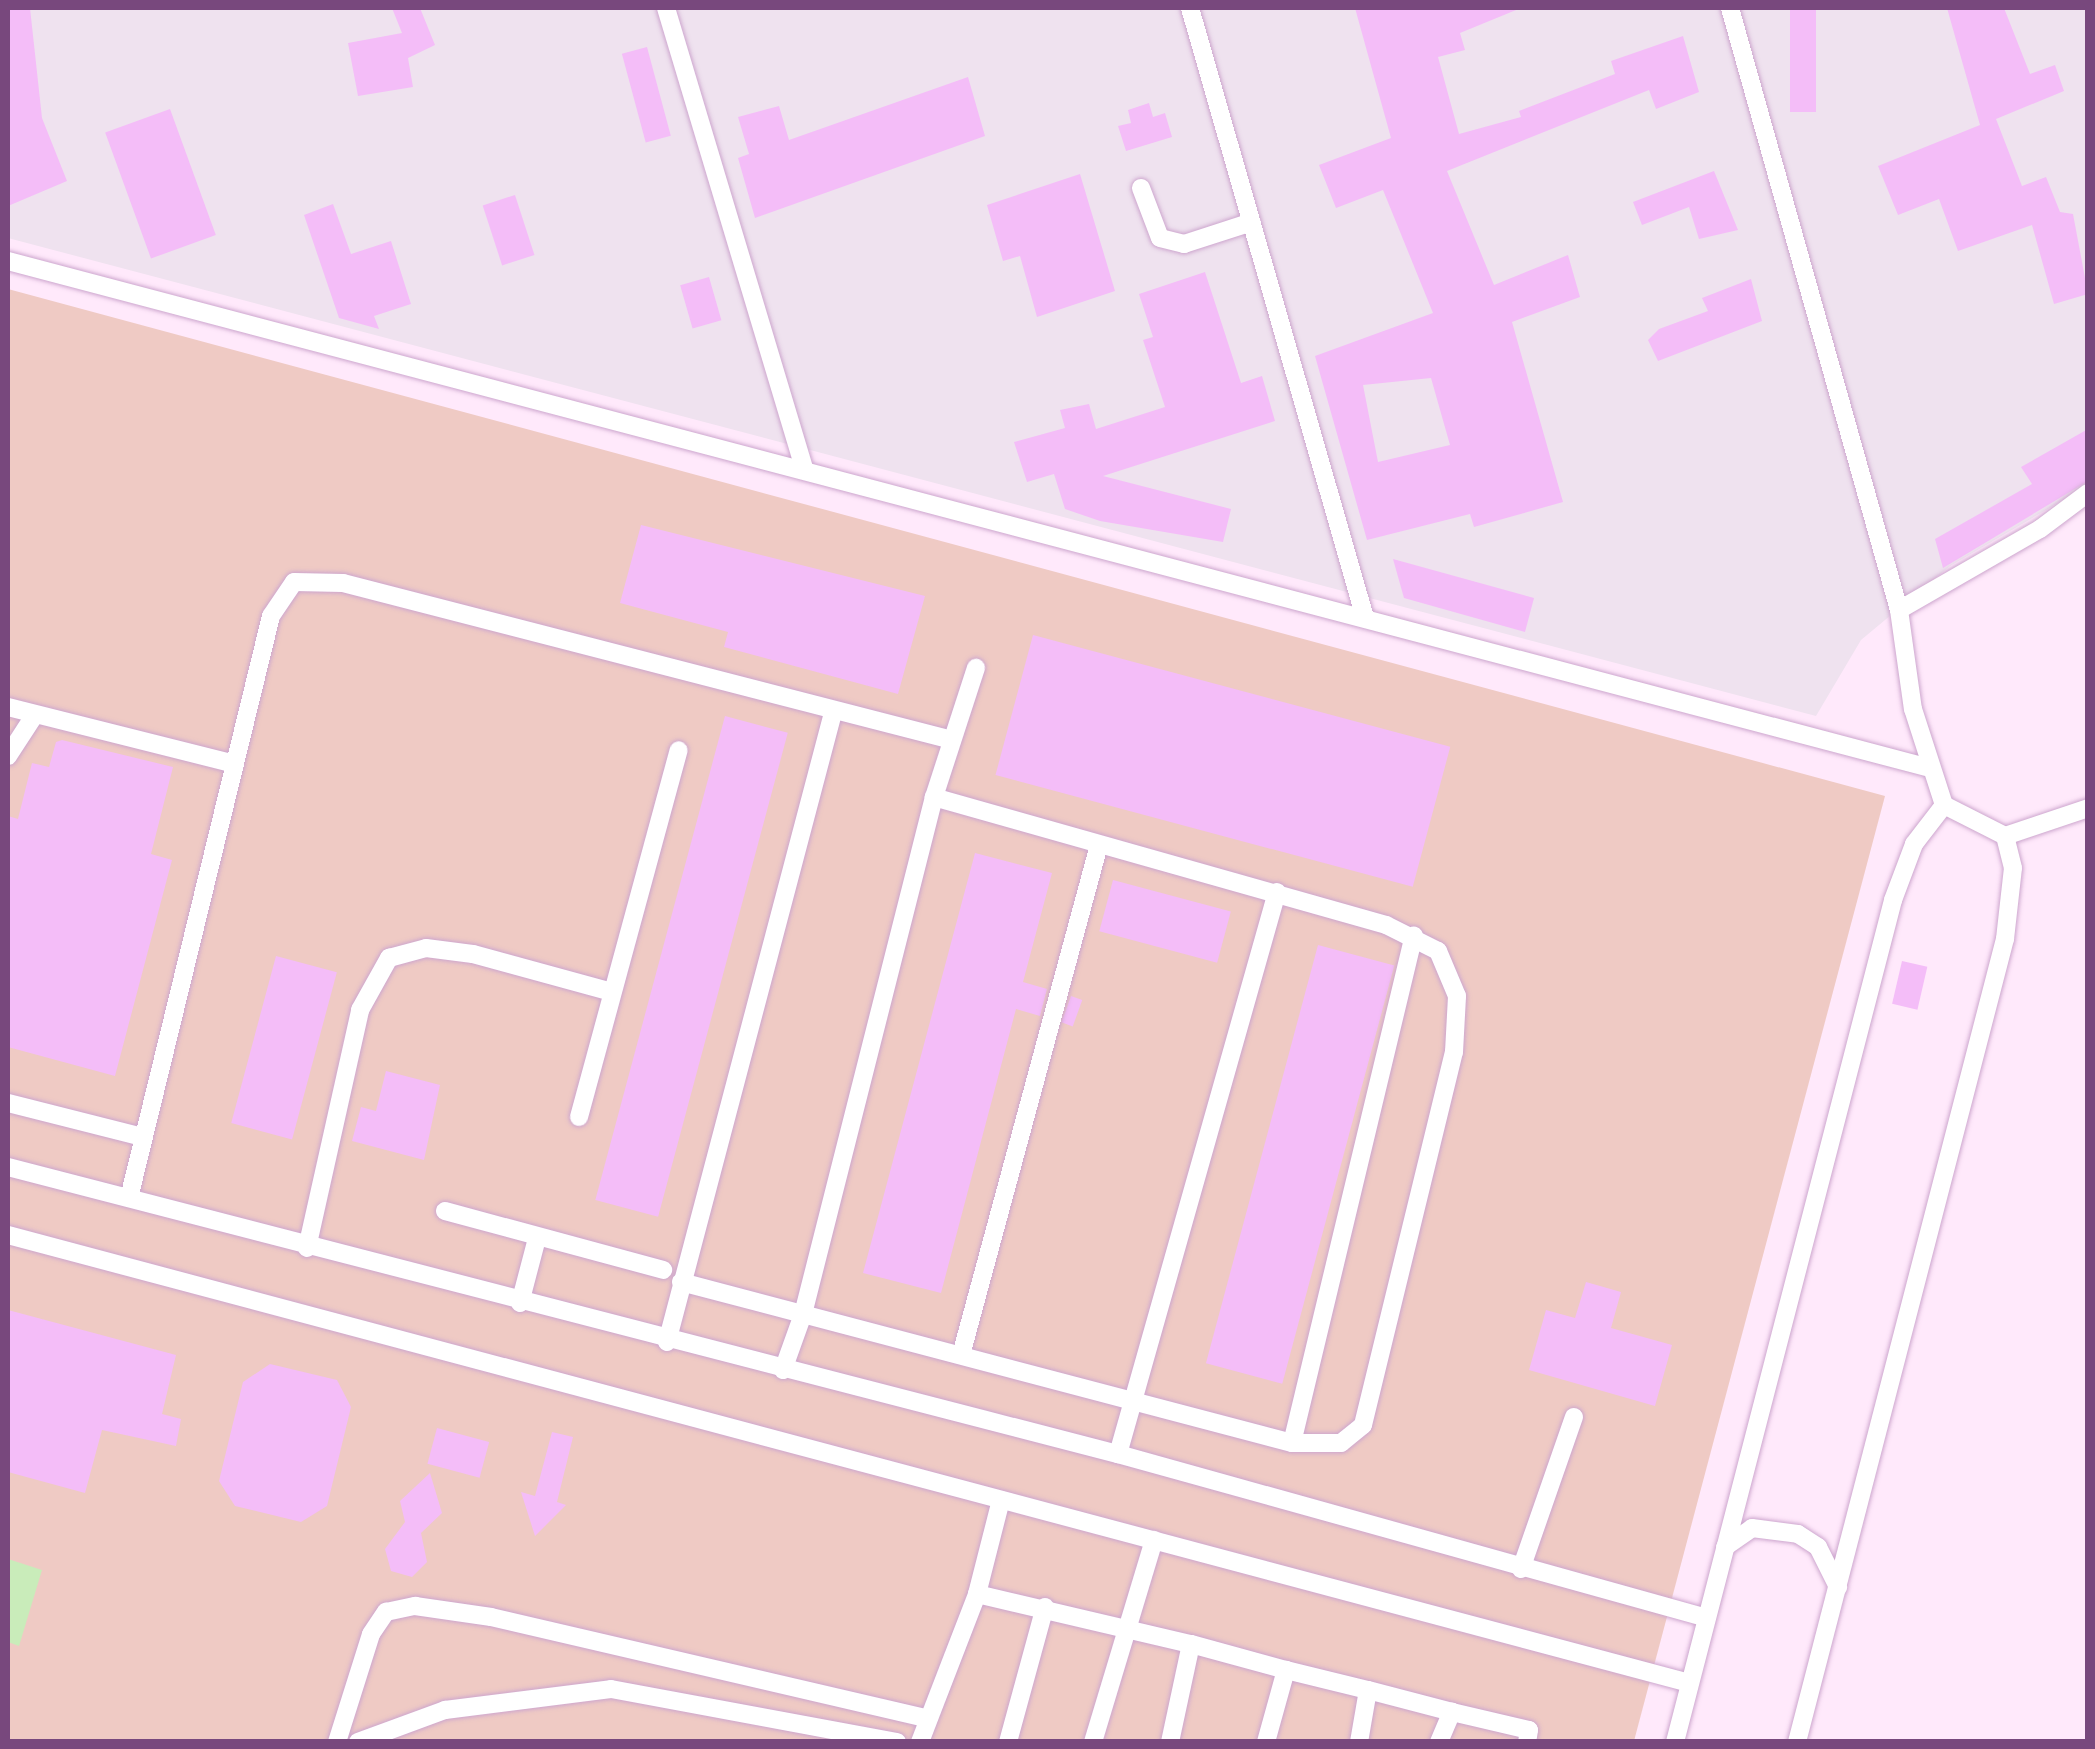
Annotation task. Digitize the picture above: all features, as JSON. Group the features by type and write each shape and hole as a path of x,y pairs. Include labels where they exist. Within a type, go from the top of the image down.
{"lane":[{"path":"666,8 805,471"},
{"path":"1190,8 1366,618"},
{"path":"1730,8 1899,610 1913,708 1929,768 1944,805 2004,836 2088,808"},
{"path":"1141,188 1160,238 1184,244 1252,222"},
{"path":"8,261 1929,768"},
{"path":"1899,610 2040,529 2088,493"},
{"path":"129,1198 271,616 285,590 306,578 952,740"},
{"path":"783,1370 804,1314 934,797 976,668"},
{"path":"8,707 236,764"},
{"path":"667,1342 833,712"},
{"path":"8,756 34,716"},
{"path":"579,1117 678,750"},
{"path":"681,1282 1292,1442 1342,1444 1363,1426 1454,1052 1457,996 1438,950 1414,935 1277,892 934,797"},
{"path":"1676,1740 1892,900 1914,844 1944,805"},
{"path":"1797,1742 2005,940 2012,868 2004,836"},
{"path":"961,1355 1099,845"},
{"path":"1118,1454 1277,892"},
{"path":"1292,1442 1414,935"},
{"path":"307,1248 360,1010 389,958 426,948 474,954 612,992"},
{"path":"8,1103 142,1138"},
{"path":"8,1167 667,1342 1118,1454 1707,1618"},
{"path":"444,1211 662,1270"},
{"path":"8,1234 1690,1683"},
{"path":"520,1302 537,1238"},
{"path":"1521,1569 1574,1417"},
{"path":"920,1742 926,1718 977,1594 1001,1500"},
{"path":"1725,1547 1752,1528 1798,1534 1818,1546 1838,1587"},
{"path":"1093,1742 1154,1540"},
{"path":"977,1594 1129,1625 1286,1670 1529,1730 1527,1742"},
{"path":"337,1742 370,1634 394,1609 448,1608 926,1718"},
{"path":"1008,1742 1045,1608"},
{"path":"1170,1742 1192,1644"},
{"path":"655,1693 656,1658"},
{"path":"1266,1742 1286,1670"},
{"path":"1359,1742 1368,1690"},
{"path":"358,1742 446,1710 558,1693 655,1693 898,1742"},
{"path":"866,1736 868,1702"},
{"path":"1439,1742 1452,1712"}],"shaded area":[{"path":"8,8 2087,8 2087,486 1950,566 1861,640 1816,716 8,238"},
{"path":"8,289 1885,796 1634,1741 8,1741"},
{"path":"8,1559 42,1570 19,1646 8,1642"}],"building":[{"path":"8,8 30,8 42,118 67,181 8,206"},
{"path":"392,8 420,8 435,45 408,58 413,87 358,96 348,43 402,33"},
{"path":"1355,8 1521,8 1460,33 1465,50 1438,57 1459,134 1521,117 1519,111 1615,74 1611,61 1683,36 1699,92 1656,109 1649,90 1447,171 1494,285 1568,255 1580,297 1512,322 1563,502 1474,527 1470,514 1367,540 1315,356 1433,313 1383,190 1336,208 1319,165 1391,138","holes":["1431,378 1450,445 1378,462 1363,385"]},
{"path":"1790,8 1816,8 1816,112 1790,112"},
{"path":"1947,8 2004,8 2030,74 2055,65 2064,91 1996,119 2022,186 2046,177 2060,212 2073,214 2088,294 2054,304 2032,225 1958,251 1939,199 1898,215 1878,166 1980,125"},
{"path":"647,47 671,136 646,143 622,54"},
{"path":"968,77 985,136 755,218 738,158 749,154 738,117 779,106 789,140"},
{"path":"1149,103 1153,117 1165,113 1172,137 1126,151 1118,126 1131,123 1128,110"},
{"path":"170,109 216,235 151,259 105,133"},
{"path":"1714,171 1738,230 1699,239 1689,207 1642,225 1633,202"},
{"path":"1080,174 1115,291 1037,317 1020,256 1003,261 987,205"},
{"path":"515,195 534,255 502,265 483,206"},
{"path":"333,204 351,254 391,241 411,304 374,316 379,329 339,318 304,215"},
{"path":"1205,272 1241,383 1262,376 1275,421 1103,476 1231,509 1223,542 1100,521 1065,509 1054,474 1027,482 1014,442 1065,428 1060,410 1089,404 1096,429 1165,407 1143,340 1153,337 1139,294"},
{"path":"709,277 721,320 693,329 680,285"},
{"path":"1751,279 1762,321 1658,361 1648,340 1659,329 1708,311 1702,298"},
{"path":"2088,429 2088,481 1943,568 1935,539 2032,484 2021,467"},
{"path":"641,525 925,596 898,694 724,647 728,632 620,603"},
{"path":"1393,559 1534,598 1525,632 1404,598"},
{"path":"1033,635 1450,747 1413,887 995,775"},
{"path":"725,716 788,733 658,1217 595,1200"},
{"path":"62,740 173,767 151,854 172,860 115,1076 8,1047 8,816 18,819 32,763 49,767 56,742"},
{"path":"975,853 1052,873 1023,982 1047,989 1040,1016 1016,1009 941,1293 863,1273"},
{"path":"1113,880 1231,912 1217,963 1099,931"},
{"path":"1318,945 1394,965 1282,1384 1206,1363"},
{"path":"276,956 337,972 292,1139 231,1123"},
{"path":"1902,961 1927,967 1917,1010 1892,1004"},
{"path":"1071,996 1082,1000 1073,1026 1061,1022"},
{"path":"386,1071 440,1085 424,1160 352,1141 361,1107 376,1111"},
{"path":"1586,1282 1621,1292 1611,1328 1672,1345 1655,1406 1529,1370 1546,1310 1575,1318"},
{"path":"8,1310 176,1355 162,1414 181,1419 176,1446 102,1430 85,1493 8,1472"},
{"path":"270,1364 337,1380 351,1407 327,1506 301,1522 235,1506 219,1481 243,1382"},
{"path":"437,1428 489,1442 480,1478 427,1464"},
{"path":"552,1432 573,1437 557,1502 566,1505 535,1536 521,1492 535,1496"},
{"path":"430,1473 442,1513 421,1533 427,1562 412,1577 391,1571 385,1549 405,1522 400,1501"}]}
